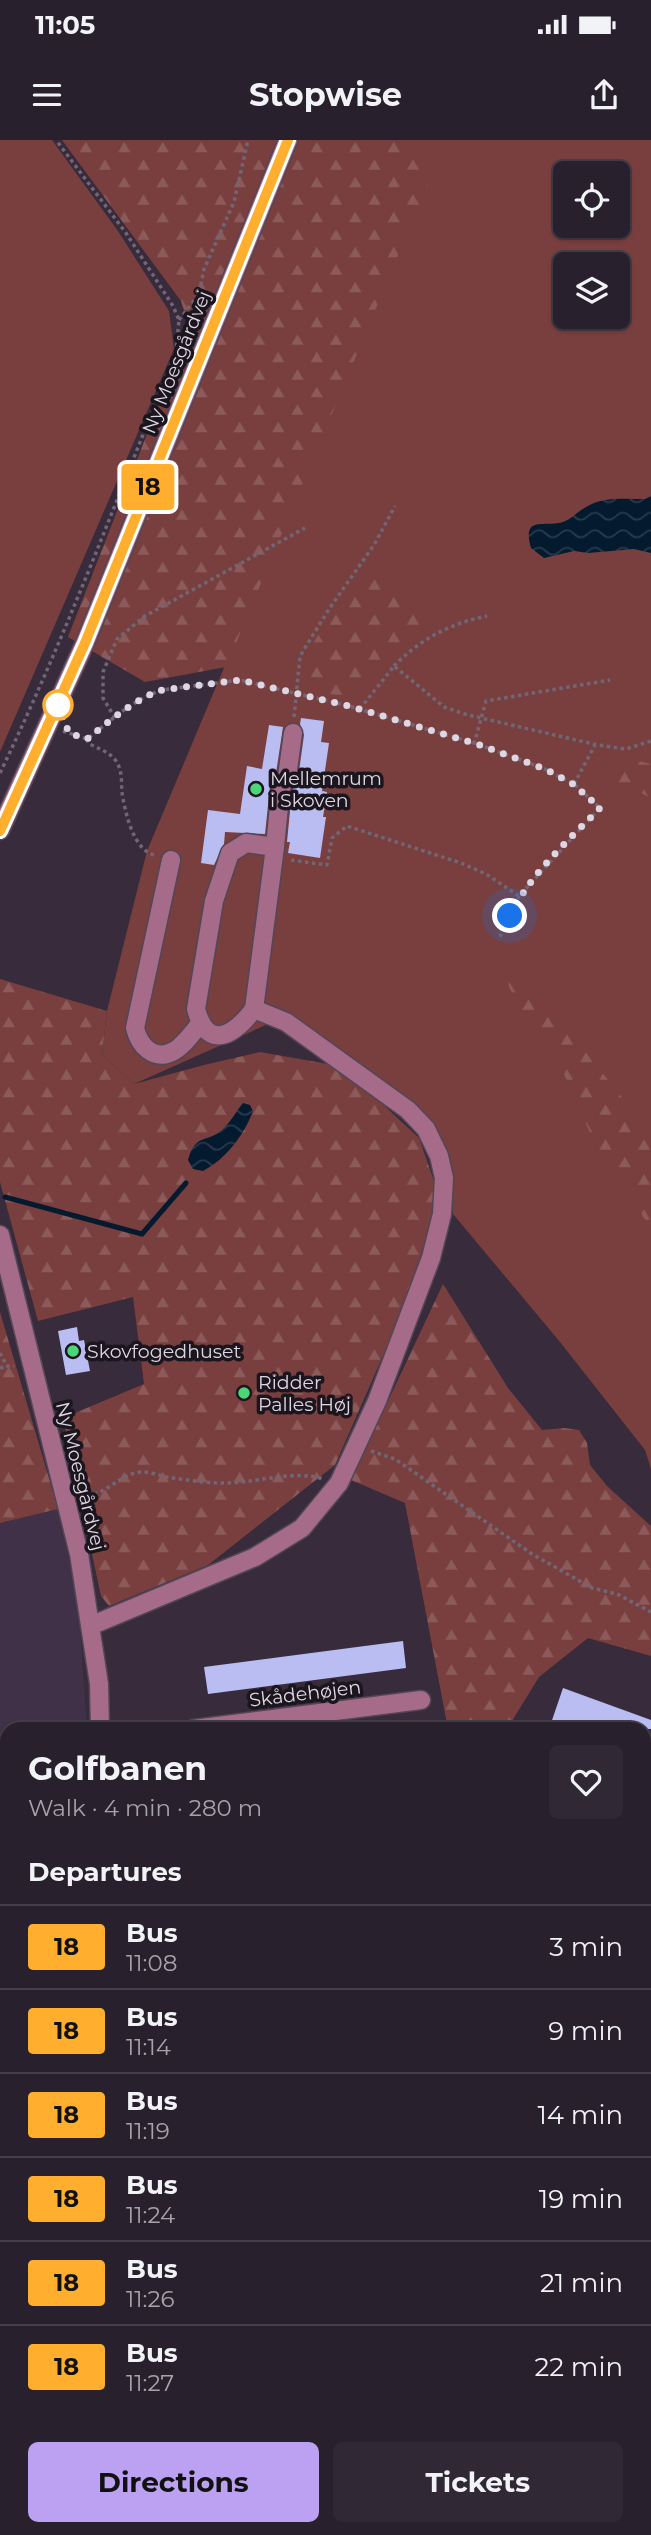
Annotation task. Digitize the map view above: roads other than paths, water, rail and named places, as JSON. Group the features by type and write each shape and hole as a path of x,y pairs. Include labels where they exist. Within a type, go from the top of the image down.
{"street":[{"name":"Ny Moesgårdvej","path":"0,831 85,643 288,140"},
{"path":"274,853 246,843 230,853 214,901 196,1009 200,1024 208,1032 220,1035 232,1033 254,1009 274,853 281,787 287,777 293,733"},
{"path":"172,860 135,1028 138,1041 147,1050 159,1054 172,1052 182,1045 200,1024"},
{"path":"90,1626 256,1557 302,1528 338,1483 355,1448 377,1401 431,1258 442,1214 444,1178 426,1129 408,1110 286,1021 254,1009"},
{"name":"Ny Moesgårdvej","path":"0,1236 79,1554 99,1684 100,1722"},
{"name":"Skådehøjen","path":"249,1722 421,1700"}],"water":[{"path":"651,496 651,553 634,549 588,553 574,551 544,558 531,548 529,530 532,526 563,522 600,501 645,499"},
{"path":"243,1103 250,1105 253,1111 233,1146 203,1171 193,1169 188,1160 195,1145 223,1129"}],"waterway":[{"path":"5,1197 142,1234 186,1183"}],"place":[{"name":"Mellemrum i Skoven","path":"256,789"},
{"name":"Skovfogedhuset","path":"73,1351"},
{"name":"Ridder Palles Høj","path":"244,1393"}]}
